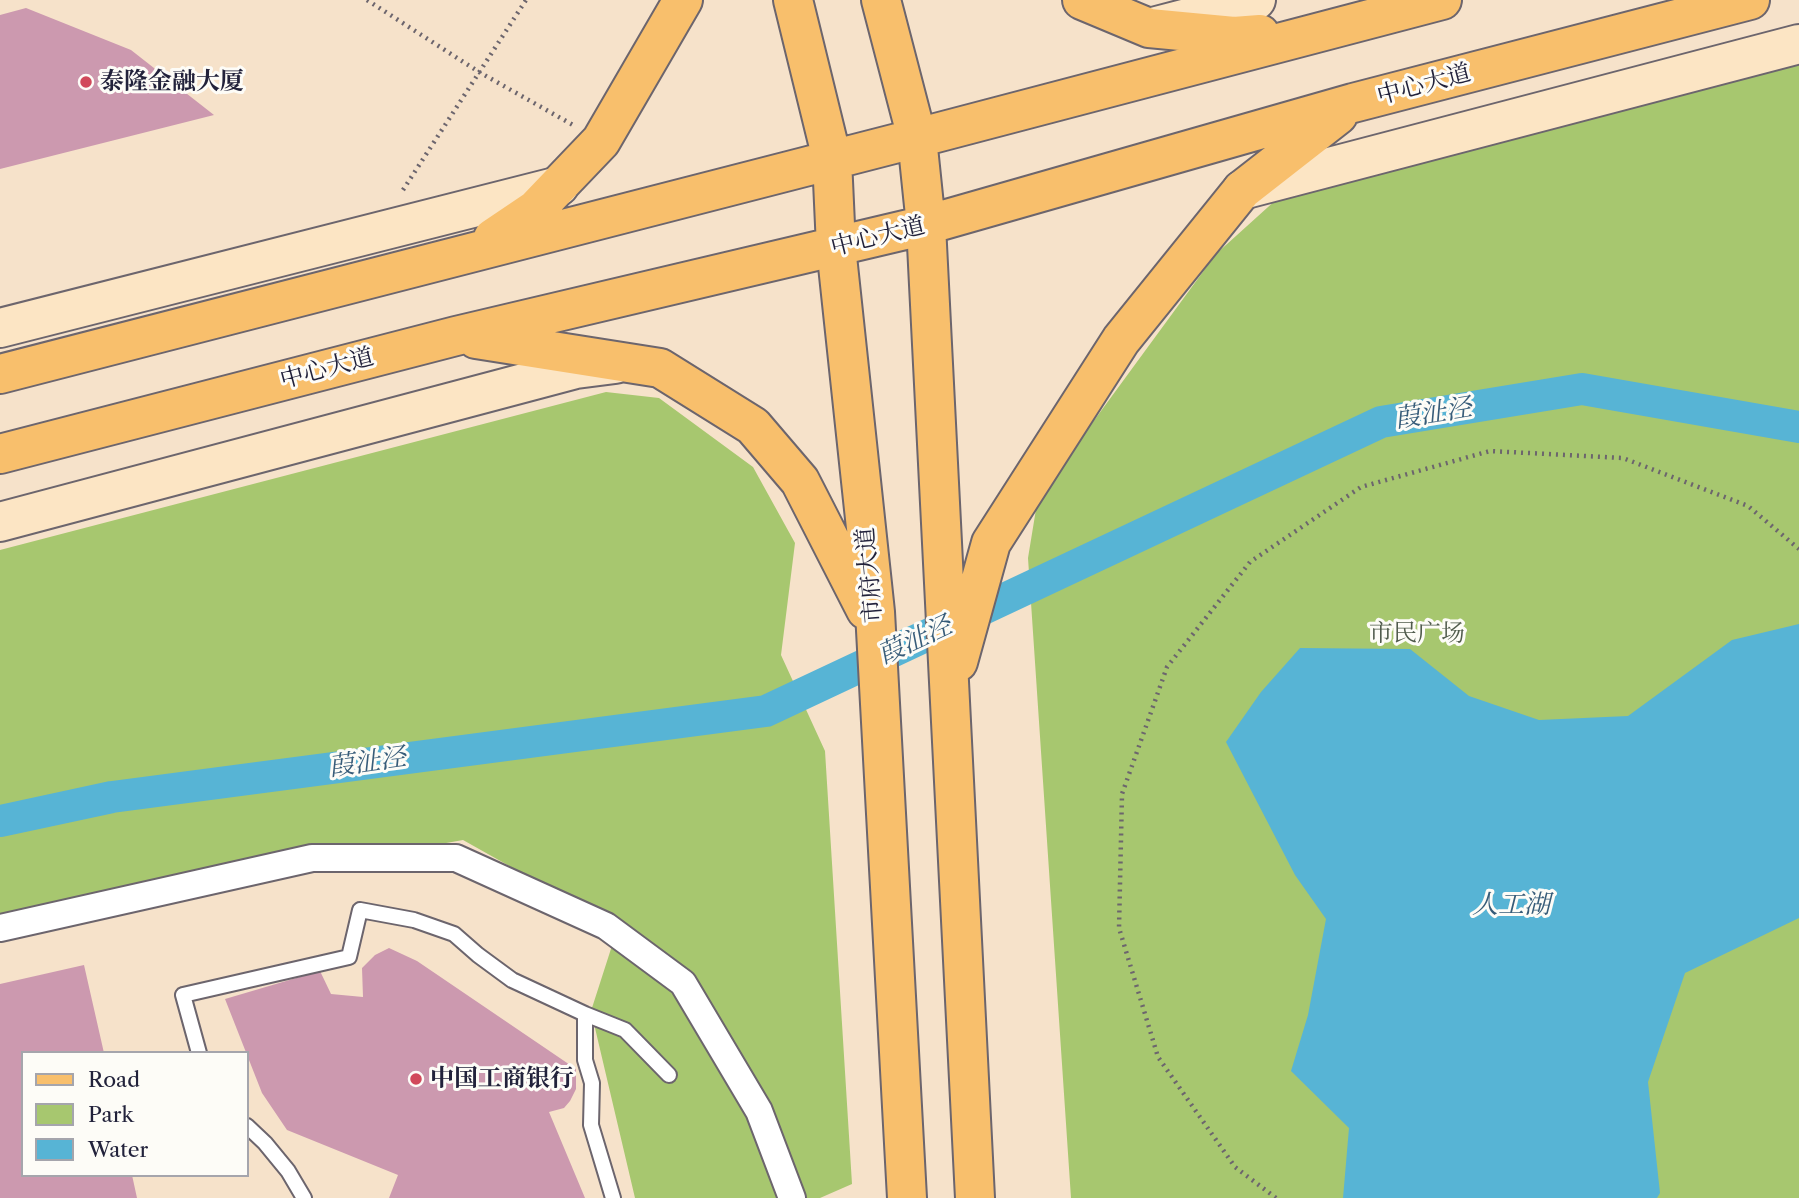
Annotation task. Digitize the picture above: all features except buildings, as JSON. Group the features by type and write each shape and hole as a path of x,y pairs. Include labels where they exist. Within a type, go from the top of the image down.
{"main road":[{"path":"472,253 536,209 601,141 684,0"},
{"name":"市府大道","path":"793,0 832,159 836,247 875,612 907,1198"},
{"path":"881,0 917,138 926,225 975,1198"},
{"path":"1082,0 1149,28 1234,36 1325,31"},
{"path":"1149,28 1256,0"},
{"path":"0,374 1442,0"},
{"name":"中心大道","path":"0,454 456,336 926,225 1353,103 1750,0"},
{"path":"1242,190 1799,44"},
{"path":"949,694 991,543 1121,340 1242,190 1353,103"},
{"path":"0,328 559,186"},
{"path":"456,336 660,368 752,426 800,481 876,635"},
{"path":"0,522 576,369 627,363"}],"street":[{"path":"0,928 312,858 456,858 606,926 683,984 760,1111 792,1198"}],"lane":[{"path":"198,1051 183,995 349,957 360,911 414,920 454,934 512,980 625,1030 669,1075"},
{"path":"585,1014 586,1060 592,1083 591,1125 614,1198"},
{"path":"248,1127 288,1171 304,1198"}],"path":[{"path":"368,0 479,72 601,141"},
{"path":"377,232 526,0"},
{"path":"1276,1198 1235,1167 1158,1057 1119,928 1122,794 1167,667 1250,562 1361,487 1490,451 1623,458 1748,506 1799,549"}],"green space":[{"name":"市民广场","path":"1799,58 1799,1198 1071,1198 1028,558 1038,497 1216,254 1288,189"},
{"path":"606,392 659,398 753,467 795,543 781,655 825,751 852,1184 820,1198 635,1198 591,1011 618,927 463,840 0,923 0,550"}],"water":[{"name":"人工湖","path":"1799,624 1799,918 1685,973 1648,1082 1660,1193 1657,1198 1343,1198 1349,1128 1291,1071 1308,1015 1326,919 1295,875 1226,742 1261,692 1300,648 1410,649 1469,696 1539,720 1628,716 1732,640"}],"waterway":[{"name":"葭沚泾","path":"0,821 112,797 766,711 1381,422 1582,389 1799,427"}],"place":[{"name":"泰隆金融大厦","path":"86,82"},
{"name":"中国工商银行","path":"416,1079"}]}
